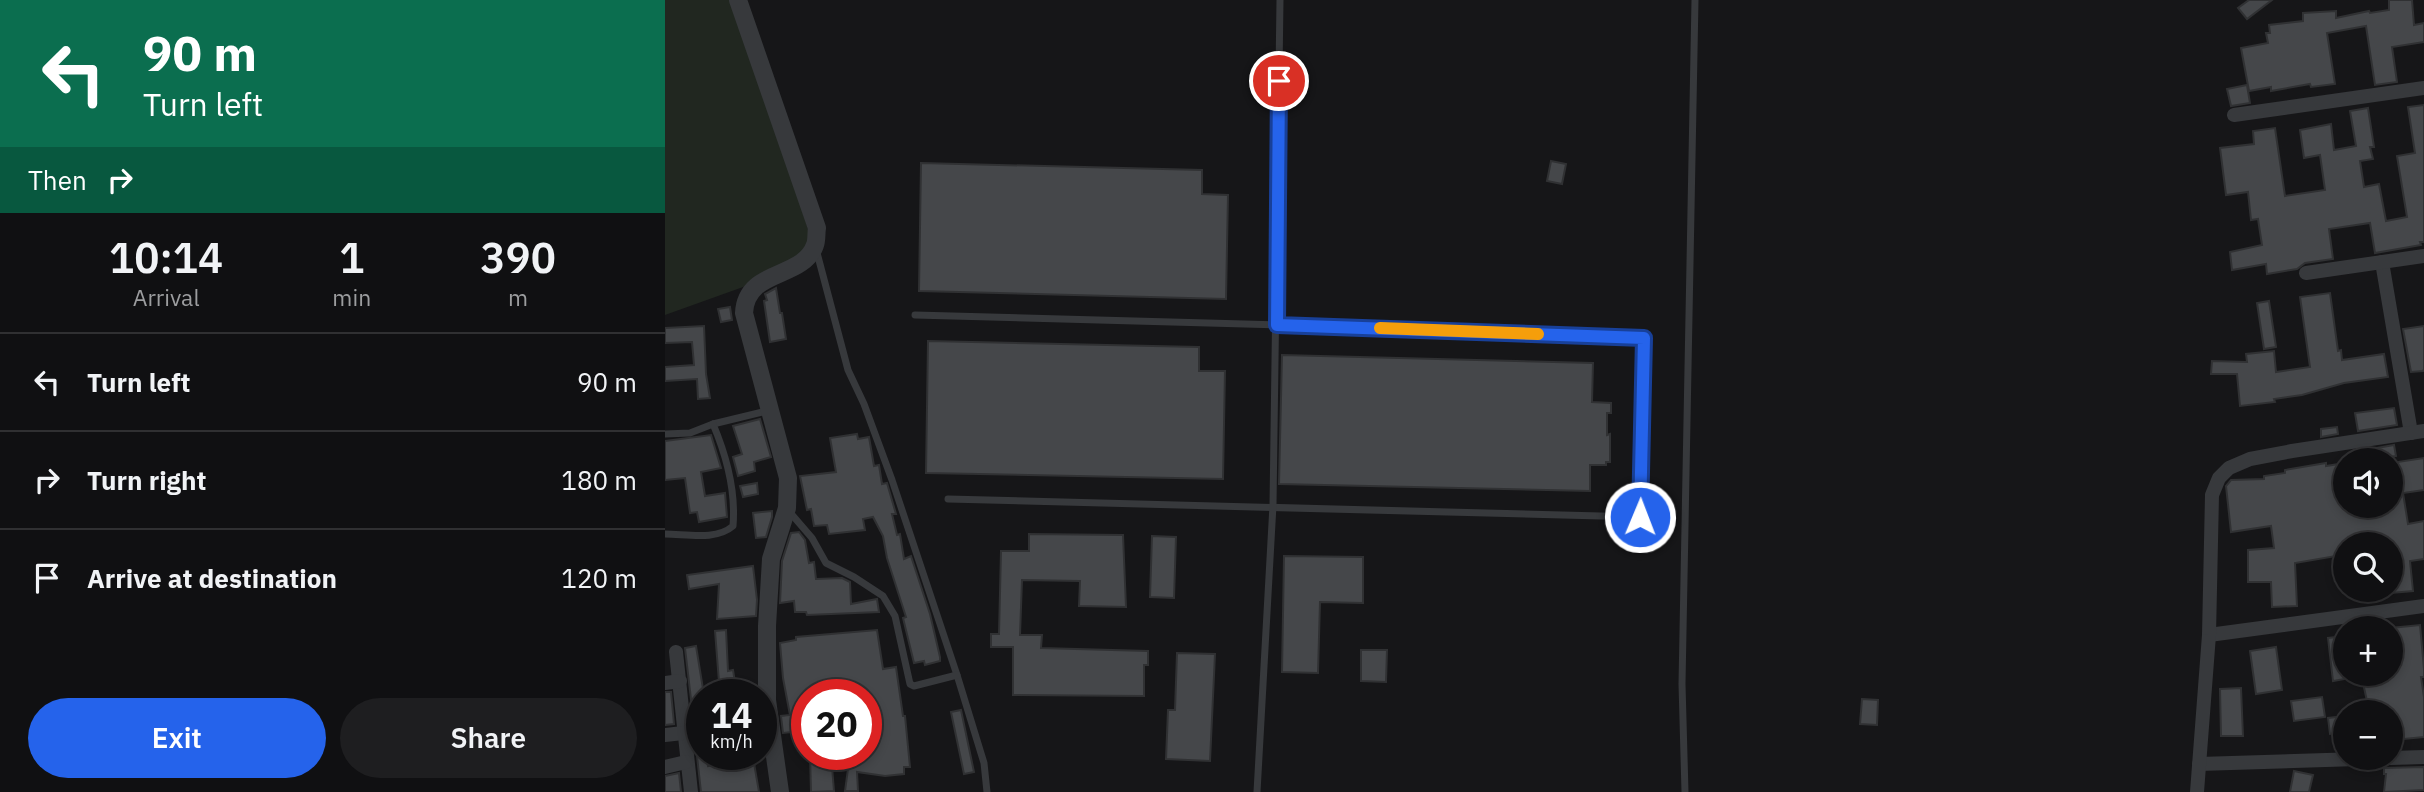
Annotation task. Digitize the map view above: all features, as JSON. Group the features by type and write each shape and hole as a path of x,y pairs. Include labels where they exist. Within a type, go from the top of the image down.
{"street":[{"path":"737,0 817,228 815,245 806,260 756,286 745,299 744,313 788,478 787,509 771,559 767,626 767,700 780,792"},
{"path":"2234,115 2424,88"},
{"path":"2306,274 2424,256"},
{"path":"2197,792 2209,635 2213,495 2218,478 2229,468 2251,459 2417,432 2382,262"},
{"path":"2209,635 2424,606"},
{"path":"665,767 686,762 681,681 676,652"},
{"path":"665,683 681,681"},
{"path":"665,735 683,733"},
{"path":"2403,758 2424,757"},
{"path":"2199,764 2333,760"},
{"path":"687,770 691,792"}],"lane":[{"path":"1257,792 1273,506 1280,0"},
{"path":"1685,792 1682,670 1695,0"},
{"path":"815,245 848,370 864,404 892,481 957,675 984,763 988,792"},
{"path":"915,316 1644,338 1640,517 948,499"},
{"path":"665,434 690,432 772,410"},
{"path":"665,534 711,535 725,533 733,526 734,509 726,455 713,424"},
{"path":"787,509 811,538 826,563 883,596 895,616 910,684 914,686 957,675"}],"shaded area":[{"path":"665,0 735,0 818,260 665,315"}],"building":[{"path":"2249,0 2272,0 2247,19 2238,8"},
{"path":"2389,0 2412,0 2414,25 2424,23 2424,42 2392,47 2397,82 2375,85 2366,26 2327,33 2335,84 2311,87 2310,84 2271,91 2271,87 2249,91 2241,48 2268,43 2266,33 2270,33 2269,25 2303,21 2303,13 2336,11 2336,18 2389,10"},
{"path":"2247,85 2250,103 2231,106 2227,89"},
{"path":"2424,105 2424,242 2420,242 2421,245 2375,253 2370,223 2329,229 2333,259 2305,263 2297,269 2267,274 2266,264 2232,270 2230,252 2262,245 2258,219 2251,220 2248,192 2226,195 2220,148 2254,144 2253,131 2275,128 2285,196 2325,190 2320,155 2304,158 2300,130 2331,124 2334,150 2356,146 2350,111 2368,108 2374,147 2370,147 2373,159 2360,161 2364,187 2379,184 2386,221 2407,217 2397,156 2415,153 2408,107"},
{"path":"1551,161 1566,164 1562,184 1547,181"},
{"path":"921,163 1202,170 1202,194 1228,195 1226,299 919,291"},
{"path":"776,288 786,339 770,342 764,301 767,300 765,294"},
{"path":"2330,293 2338,351 2341,350 2342,360 2384,354 2388,377 2344,383 2302,395 2274,399 2275,402 2240,406 2237,374 2211,374 2212,361 2247,362 2246,354 2274,351 2276,372 2310,367 2300,297"},
{"path":"2269,301 2276,347 2264,349 2257,303"},
{"path":"730,307 732,320 721,322 718,309"},
{"path":"704,326 710,398 698,399 697,379 665,381 665,367 694,365 692,342 665,343 665,328"},
{"path":"2424,326 2424,369 2411,372 2403,329"},
{"path":"928,341 1199,347 1199,371 1225,371 1223,479 926,473"},
{"path":"1282,355 1593,363 1592,402 1611,403 1611,413 1607,413 1610,462 1606,462 1606,465 1590,465 1590,491 1279,484"},
{"path":"2394,408 2397,425 2358,431 2355,413"},
{"path":"760,419 771,457 754,462 755,471 738,476 733,457 742,454 733,426"},
{"path":"2337,427 2338,434 2321,437 2321,429"},
{"path":"857,434 858,439 869,437 874,466 879,465 882,484 887,483 904,559 911,556 930,614 940,661 925,665 924,661 914,663 903,618 906,617 887,558 883,536 873,517 863,519 865,530 829,534 827,525 814,526 811,509 807,510 800,476 836,472 830,438"},
{"path":"711,435 721,468 701,472 705,496 725,493 727,517 699,522 697,512 690,513 685,478 665,480 665,441"},
{"path":"2424,458 2424,490 2403,493 2403,461"},
{"path":"2326,463 2326,466 2333,465 2333,518 2403,518 2403,493 2408,524 2424,521 2424,559 2410,561 2413,591 2403,592 2403,532 2333,532 2333,557 2295,563 2297,606 2272,607 2271,582 2248,582 2248,550 2274,548 2271,526 2231,532 2226,486 2231,480 2264,479 2264,476 2285,473 2285,470"},
{"path":"757,483 758,494 743,497 740,486"},
{"path":"772,511 766,537 756,538 753,513"},
{"path":"799,532 805,540 809,563 814,562 816,579 842,578 850,582 851,604 877,599 879,612 807,615 806,612 795,612 794,601 780,603 782,561 791,533"},
{"path":"1029,534 1123,535 1126,607 1079,606 1080,581 1022,580 1020,635 1042,635 1041,648 1148,651 1148,665 1144,665 1144,696 1013,695 1013,647 991,647 991,634 999,634 1001,551 1029,551"},
{"path":"1152,536 1176,537 1174,598 1150,597"},
{"path":"1284,556 1363,557 1363,603 1320,602 1318,673 1282,672"},
{"path":"753,566 756,616 717,619 719,584 689,589 687,575"},
{"path":"2420,625 2424,669 2424,677 2421,677 2424,737 2404,739 2403,700 2367,700 2364,686 2403,686 2403,627"},
{"path":"726,630 728,671 733,670 734,679 719,679 715,631"},
{"path":"877,630 883,669 896,667 905,716 910,767 904,767 904,774 885,776 857,772 858,791 845,791 848,770 882,770 882,679 791,679 791,732 783,733 781,716 790,715 780,643 796,640 796,637"},
{"path":"2333,637 2333,681 2328,638"},
{"path":"696,646 701,679 689,679 685,648"},
{"path":"2276,647 2282,690 2256,694 2250,651"},
{"path":"1361,650 1387,650 1386,682 1361,681"},
{"path":"1177,653 1215,654 1210,761 1166,759 1168,710 1175,710"},
{"path":"2241,688 2243,736 2221,736 2220,689"},
{"path":"665,692 671,692 674,724 665,725"},
{"path":"2322,697 2325,717 2294,721 2291,701"},
{"path":"1862,699 1878,700 1877,725 1860,724"},
{"path":"961,710 974,772 964,774 951,712"},
{"path":"2333,717 2333,734 2330,734 2328,718"},
{"path":"2424,767 2424,790 2384,792 2384,770 2403,770 2403,768"},
{"path":"699,770 755,770 759,792 701,792"},
{"path":"810,770 832,770 834,791 811,792"},
{"path":"2294,771 2313,775 2309,792 2290,792"},
{"path":"679,773 681,792 665,792 665,776"}],"slow traffic":[{"path":"1380,328 1538,334"}],"route":[{"path":"1279,81 1277,325 1644,338 1640,517"}]}
